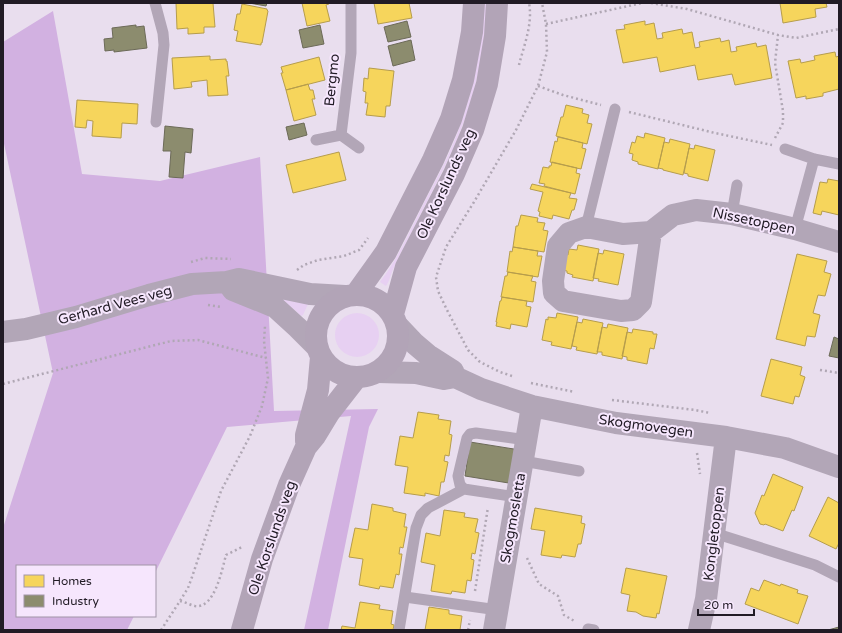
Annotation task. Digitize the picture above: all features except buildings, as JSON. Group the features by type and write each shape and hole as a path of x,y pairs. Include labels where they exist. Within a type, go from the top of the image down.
{"street":[{"name":"Ole Korslunds veg","path":"351,295 386,252 433,160 451,119 463,80 470,45 474,3"},
{"name":"Ole Korslunds veg","path":"395,320 406,267 454,174 473,130 487,84 495,36 498,3"},
{"name":"Nissetoppen","path":"651,232 673,215 696,210 732,214 795,229 839,242"},
{"path":"586,227 623,234 651,232 641,302 633,310 621,311 563,301 554,293 553,281 558,246 569,233 586,227"},
{"name":"Gerhard Vees veg","path":"3,332 76,317 192,284 227,282 233,290 280,298 310,294 351,295"},
{"path":"351,295 367,296 377,299 386,306 395,320 398,335 397,346 390,361 378,372 357,378 346,376 336,372 327,365 319,352 315,336 316,326 320,316 335,300 351,295"},
{"name":"Gerhard Vees veg","path":"280,298 298,328 319,352"},
{"name":"Skogmovegen","path":"395,320 415,344 428,355 453,371 455,377"},
{"name":"Ole Korslunds veg","path":"306,447 306,435 318,390 319,352"},
{"name":"Skogmovegen","path":"378,372 416,373 444,379 455,377 481,390 532,406 616,423 694,432 785,448 839,467"},
{"name":"Ole Korslunds veg","path":"242,630 262,559 289,485 306,447 315,436 329,413 357,378"},
{"name":"Skogmosletta","path":"496,620 532,406"},
{"name":"Kongletoppen","path":"699,630 706,599 726,437"}],"lane":[{"path":"155,3 163,33 164,45 156,122"},
{"name":"Bergmo","path":"341,135 351,53 352,3"},
{"path":"586,227 615,109"},
{"path":"316,140 341,135 359,148"},
{"path":"785,149 814,159 839,164"},
{"path":"795,229 814,159"},
{"path":"732,214 737,185"},
{"path":"464,489 460,485 458,476 467,438 470,434 476,433 527,440"},
{"path":"523,461 579,471"},
{"path":"399,630 416,528 421,515 428,508 464,489 517,497"},
{"path":"714,533 815,565 839,577"},
{"path":"405,597 472,606 496,620"}],"path":[{"path":"519,66 530,23 531,11 529,3"},
{"path":"546,24 642,3"},
{"path":"651,3 687,9 778,35 796,38 839,29"},
{"path":"771,145 783,123 783,111 775,63 778,35"},
{"path":"538,86 563,95 615,109 785,149"},
{"path":"161,630 188,588 221,491 250,436 262,406 268,378 264,341 265,326 293,273 304,264 344,256 359,250 372,234"},
{"path":"204,305 227,308"},
{"path":"3,384 171,341 198,340 266,358"},
{"path":"820,370 839,374"},
{"path":"696,410 694,432 700,476"},
{"path":"468,630 490,493"},
{"path":"510,539 523,548 539,584 558,596 564,615 591,629"},
{"path":"180,601 196,606 203,605 210,600 215,591 226,555 242,547"}],"shaded area":[{"path":"484,3 487,3 481,60 466,117 451,153 400,254 386,286 380,282 401,249 443,167 464,115 478,59"},
{"path":"53,11 82,174 160,181 260,157 274,411 378,409 369,427 328,630 304,630 351,416 227,427 156,571 156,565 16,565 16,617 134,617 127,630 3,630 3,528 53,373 3,139 3,42"},
{"path":"286,298 308,304 303,315 301,316 283,302"},
{"path":"357,313 369,317 375,323 379,335 375,347 369,353 357,357 345,353 339,347 335,335 339,323 345,317"}]}
